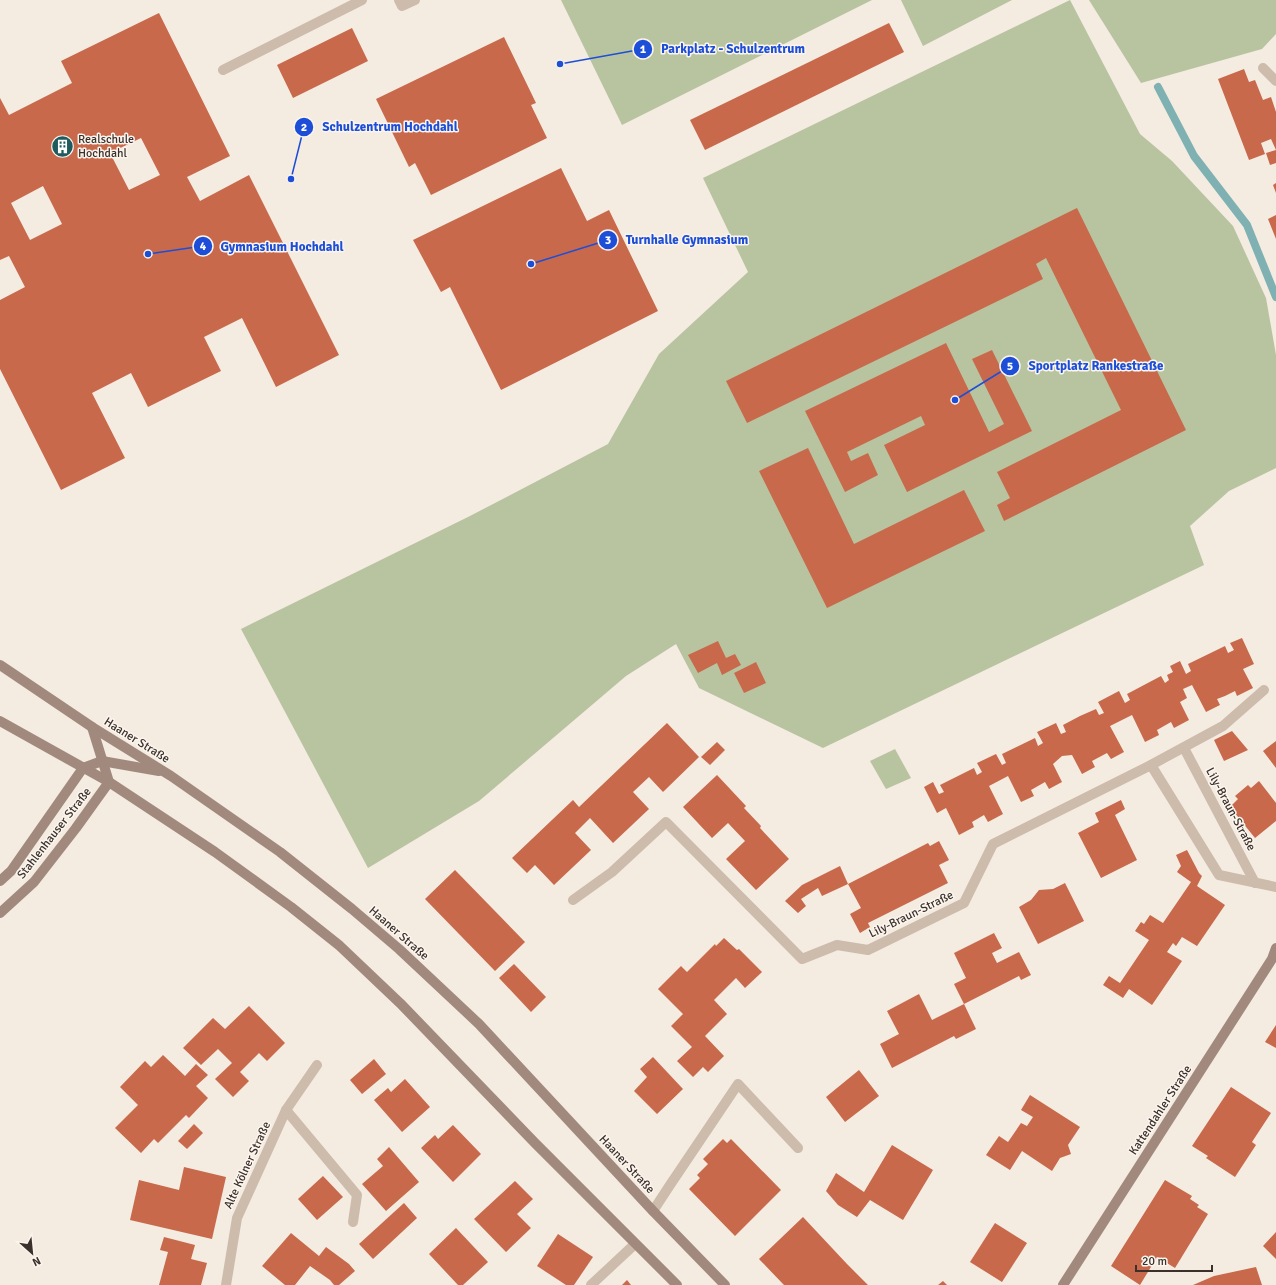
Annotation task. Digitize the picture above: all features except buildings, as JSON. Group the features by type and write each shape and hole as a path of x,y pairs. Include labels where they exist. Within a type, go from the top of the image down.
{"main road":[{"name":"Haaner Straße","path":"0,665 92,727 165,772 280,852 352,909 399,949 479,1024 653,1212 725,1285"},
{"path":"0,721 109,782 215,852 340,946 400,1003 635,1244 677,1285"},
{"path":"92,727 109,782"},
{"path":"102,761 165,772"},
{"name":"Stahlenhauser Straße","path":"0,881 11,871 83,768 102,761"},
{"name":"Stahlenhauser Straße","path":"0,913 34,882 109,782"},
{"name":"Kattendahler Straße","path":"1063,1285 1272,959 1276,948"}],"street":[{"path":"223,70 362,0"},
{"path":"399,0 402,6 415,0"},
{"path":"1263,68 1276,81"},
{"name":"Lily-Braun-Straße","path":"572,900 612,872 666,822 802,959 837,945 868,950 964,903 992,844 1151,765 1223,726 1264,690"},
{"name":"Lily-Braun-Straße","path":"1184,748 1255,883"},
{"path":"1151,765 1219,875 1276,888"},
{"name":"Alte Kölner Straße","path":"226,1285 237,1218 286,1110 317,1065"},
{"path":"653,1212 738,1084 798,1148"},
{"path":"286,1110 357,1195 353,1222"},
{"path":"591,1285 635,1244"}],"green space":[{"path":"561,0 872,0 622,125"},
{"path":"901,0 1012,0 923,46"},
{"path":"1070,0 1140,134 1172,161 1233,226 1266,298 1276,355 1276,468 1229,491 1190,526 1204,565 823,748 699,688 676,644 626,676 479,801 368,868 241,629 470,516 608,444 659,354 748,272 703,178"},
{"path":"1089,0 1276,0 1276,34 1262,49 1141,83"},
{"path":"895,749 911,778 886,789 870,761"}],"waterway":[{"path":"1158,87 1194,156 1247,225 1276,297"}],"place":[{"name":"Parkplatz - Schulzentrum","path":"560,64"},
{"name":"Realschule Hochdahl","path":"63,146"},
{"name":"Schulzentrum Hochdahl","path":"291,179"},
{"name":"Gymnasium Hochdahl","path":"148,254"},
{"name":"Turnhalle Gymnasium","path":"531,264"},
{"name":"Sportplatz Rankestraße","path":"955,400"}]}
